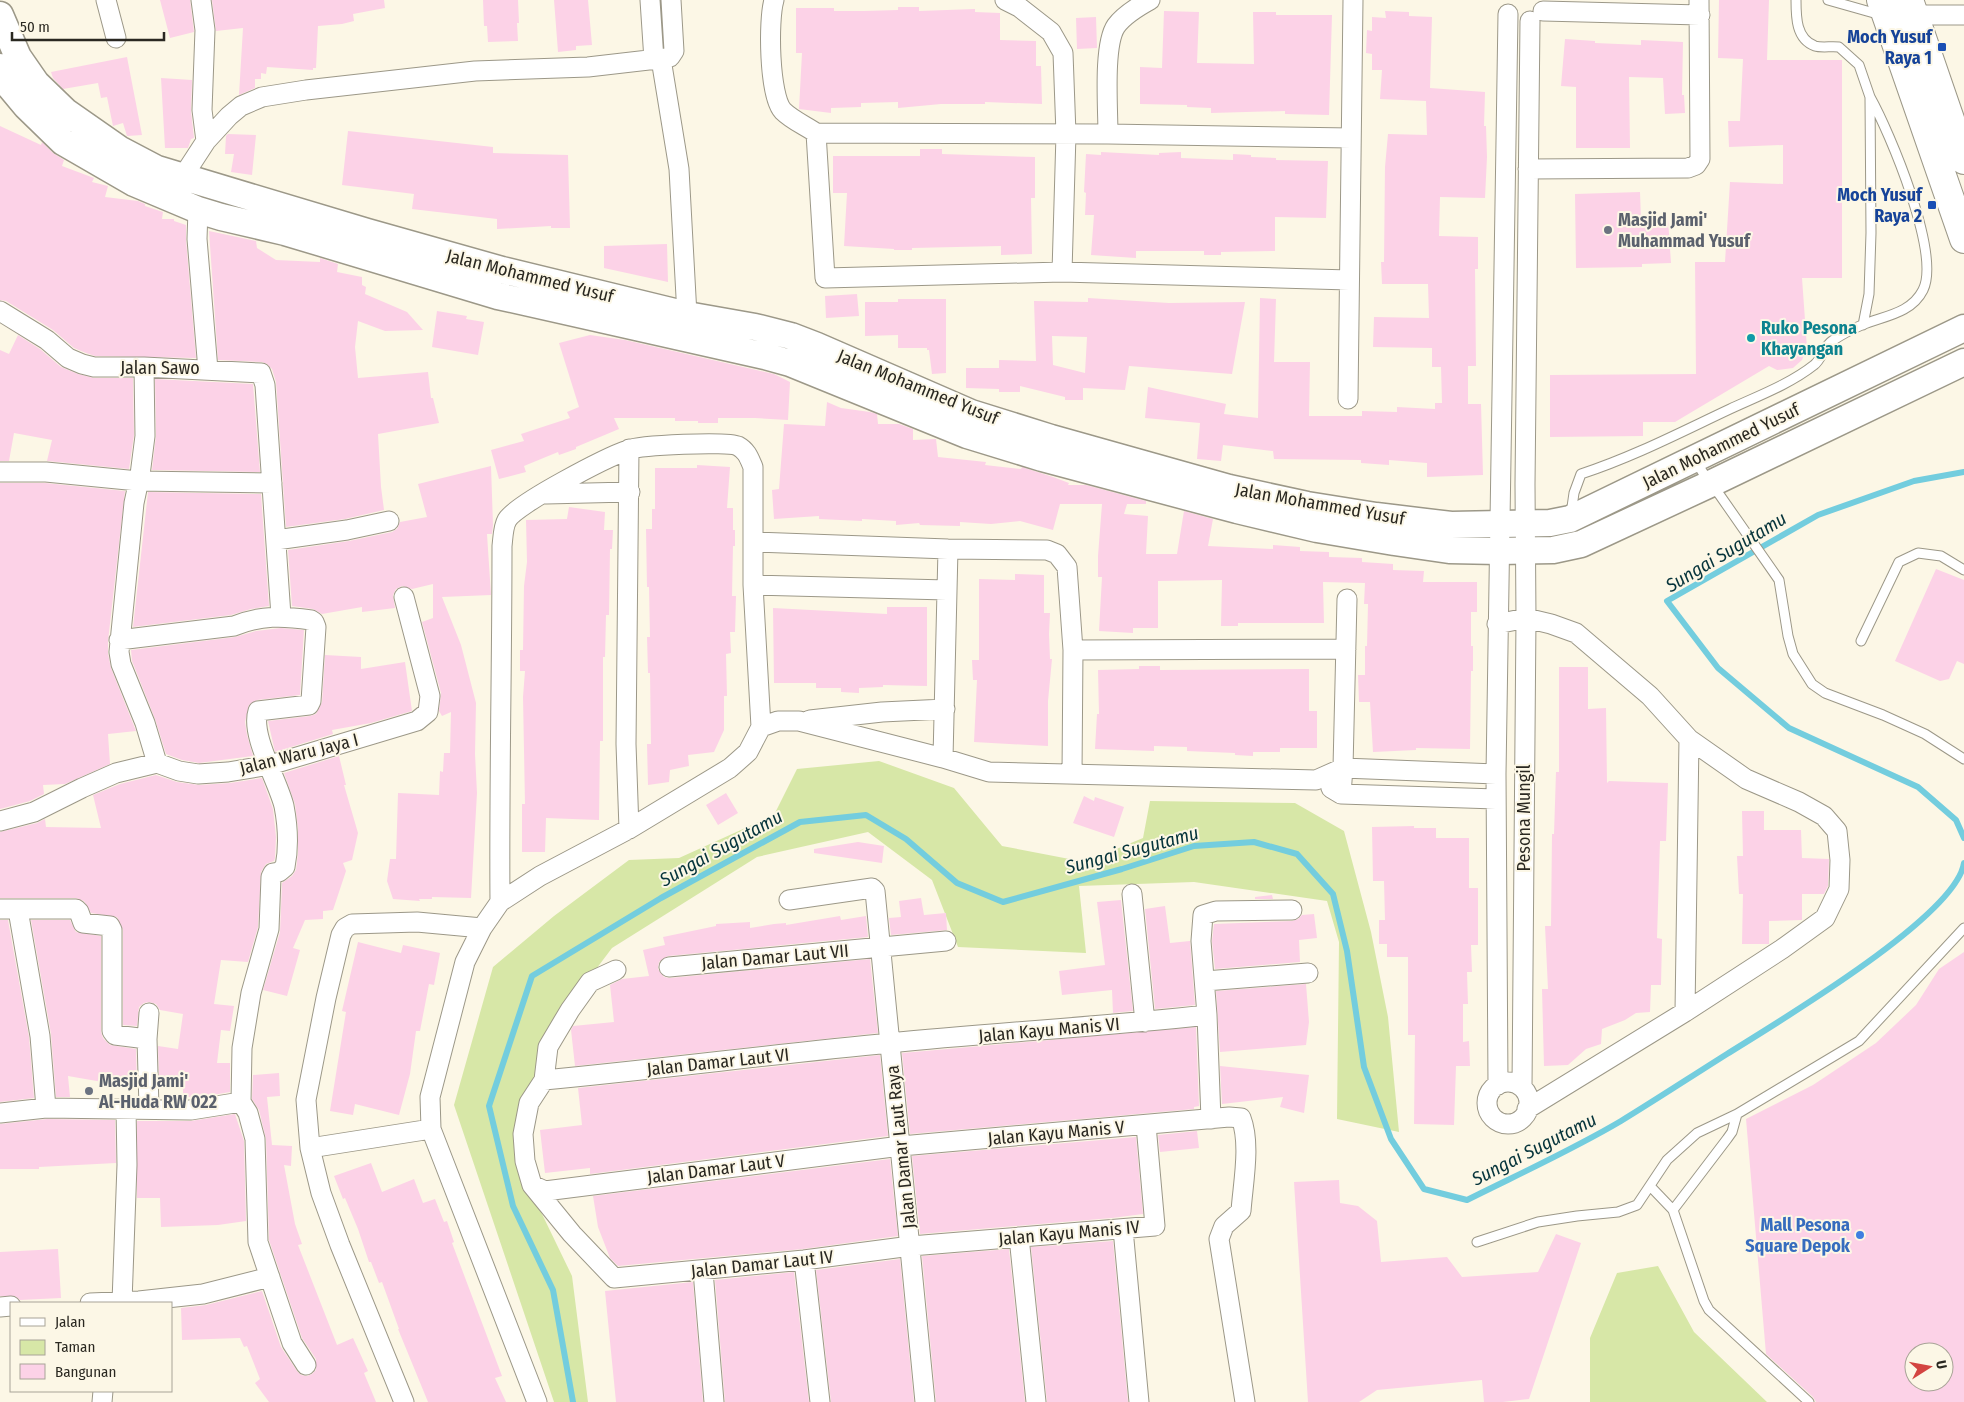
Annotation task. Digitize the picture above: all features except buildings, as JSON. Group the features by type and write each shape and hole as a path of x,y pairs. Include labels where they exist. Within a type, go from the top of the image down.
{"highway":[{"path":"1912,8 1964,160"},
{"path":"1884,9 1964,239"}],"main road":[{"name":"Jalan Mohammed Yusuf","path":"0,15 18,56 36,84 66,112 119,149 157,169 366,232 502,270 686,315 755,327 791,336 971,412 1051,438 1229,488 1307,505 1376,516 1451,524 1499,519 1525,519 1550,523 1570,519 1964,328"},
{"name":"Jalan Mohammed Yusuf","path":"0,67 11,88 26,106 63,142 134,184 198,210 285,232 498,296 790,363 967,435 1042,458 1228,508 1317,529 1394,542 1449,550 1499,551 1553,550 1580,544 1714,489 1964,362"}],"street":[{"path":"106,0 116,38"},
{"path":"202,0 205,30 202,110 206,141"},
{"path":"650,0 657,59 679,169 686,315"},
{"path":"169,199 206,141 241,106 262,97 475,71 588,68 670,57 674,51 671,0"},
{"path":"774,0 771,54 775,97 783,111 816,133 1108,134 1351,138"},
{"path":"1005,0 1019,7 1052,32 1063,53 1066,134 1062,272"},
{"path":"1108,134 1109,46 1116,26 1139,5 1150,0"},
{"path":"1348,399 1353,0"},
{"path":"1505,7 1518,21 1540,10 1699,7 1700,159 1696,165 1688,168 1528,169"},
{"name":"Pesona Mungil","path":"1498,1085 1496,774 1502,391 1505,7"},
{"path":"1912,8 1964,15"},
{"name":"Pesona Mungil","path":"1522,1087 1528,169 1540,10"},
{"path":"816,133 824,278 1062,272 1349,280"},
{"name":"Jalan Sawo","path":"0,311 47,340 68,358 82,364 112,368 144,366 208,370 197,239 198,210"},
{"path":"0,821 34,812 116,773 157,763 145,723 121,664 119,640 134,503 145,436 144,366"},
{"path":"208,370 261,374 263,376 281,616"},
{"path":"1502,391 1526,391"},
{"path":"500,902 499,792 502,704 502,546 506,521 514,511 540,494 629,449 686,443 737,445 747,454 753,467 753,585 760,728 748,752 730,768 629,829 540,876 500,902 482,928 465,962 430,1097 431,1129 537,1402"},
{"path":"629,449 626,744 629,829"},
{"path":"0,472 46,472 138,481 272,483"},
{"path":"540,494 630,492"},
{"path":"276,540 347,530 389,521"},
{"path":"754,542 948,549 1047,550 1057,554 1067,567 1073,650 1072,774"},
{"path":"944,758 948,549"},
{"path":"753,585 947,590"},
{"name":"Jalan Waru Jaya I","path":"157,763 179,771 198,774 228,772 270,764 417,721 428,712 430,696 404,597"},
{"path":"1341,794 1347,599"},
{"path":"119,640 224,627 248,620 281,616 314,622 316,627 311,701 308,706 258,711 256,717 260,743 270,764 284,805 289,841 285,867 279,872 273,873 272,877 269,929 251,993 242,1048 241,1102 248,1112 255,1139 258,1242 292,1343 306,1365"},
{"path":"1497,624 1526,618 1552,624 1576,634 1650,696 1689,738 1746,779 1799,802 1824,816 1837,831 1840,860 1839,888 1825,918 1782,949 1686,1012 1528,1109 1514,1123 1500,1122 1495,1119 1490,1114 1487,1101 1492,1089 1498,1085 1512,1082 1522,1087 1527,1095 1528,1109"},
{"path":"1073,650 1346,649"},
{"path":"760,728 778,720 799,721 882,712 945,709"},
{"path":"799,721 944,758 989,772 1316,780 1343,768 1496,774"},
{"path":"1686,1012 1689,738"},
{"path":"1316,780 1341,794 1496,799"},
{"name":"Jalan Damar Laut Raya","path":"789,900 872,888 875,891 925,1402"},
{"path":"1132,894 1145,1022"},
{"path":"46,1108 40,1036 9,909 76,909 83,923 110,926 112,930 112,1031 115,1035 147,1039"},
{"path":"1211,1119 1202,941 1203,915 1216,911 1292,910"},
{"path":"404,1402 340,1245 321,1193 310,1148 306,1100 326,998 341,935 345,928 352,924 417,922 482,928"},
{"name":"Jalan Damar Laut VII","path":"669,967 946,941"},
{"path":"532,1185 525,1161 524,1134 529,1103 544,1080 548,1047 570,1010 590,982 616,970"},
{"path":"1204,981 1308,973"},
{"path":"149,1013 147,1039 149,1108"},
{"name":"Jalan Kayu Manis VI","path":"891,1043 1145,1022 1207,1015"},
{"name":"Jalan Damar Laut VI","path":"544,1080 891,1043"},
{"path":"0,1113 46,1108 191,1110 241,1102"},
{"path":"114,1302 127,1165 126,1108"},
{"name":"Jalan Kayu Manis V","path":"900,1146 1241,1118 1245,1129 1241,1211 1224,1226 1219,1239 1245,1402"},
{"name":"Jalan Kayu Manis IV","path":"911,1246 1156,1226 1146,1125"},
{"path":"310,1148 431,1129"},
{"name":"Jalan Damar Laut V","path":"532,1185 545,1191 900,1146"},
{"name":"Jalan Damar Laut IV","path":"532,1185 572,1234 614,1278 703,1271 911,1246"},
{"path":"1122,1229 1139,1402"},
{"path":"1019,1237 1036,1402"},
{"path":"804,1260 820,1402"},
{"path":"703,1271 714,1402"},
{"path":"124,1302 203,1294 270,1277"}],"lane":[{"path":"1570,519 1574,493 1581,474 1617,462 1784,383 1815,364 1830,342 1862,325 1905,309 1916,301 1923,290 1927,275 1921,226 1917,211 1884,122 1870,97 1859,64 1839,47 1816,46 1803,38 1796,20 1796,0"},
{"path":"1828,0 1884,9"},
{"path":"1862,325 1869,294 1871,233 1870,97"},
{"path":"1694,459 1779,580 1788,636 1793,654 1812,684 1825,693 1883,715 1925,734 1964,758"},
{"path":"1861,641 1899,562 1918,552 1941,556 1964,570"},
{"path":"1477,1242 1538,1222 1618,1212 1637,1205 1667,1160 1697,1133 1737,1114 1860,1040 1964,928"},
{"path":"1673,1210 1718,1149 1727,1140 1732,1132 1737,1114"},
{"path":"1650,1186 1673,1210 1704,1301 1709,1310 1809,1402"}],"green space":[{"path":"879,761 954,788 1002,846 1085,862 1143,838 1150,801 1295,803 1344,831 1371,932 1388,1017 1399,1132 1337,1119 1339,942 1327,901 1194,882 1079,886 1086,953 958,947 932,880 868,832 757,857 612,948 557,1021 527,1109 527,1183 572,1276 588,1402 554,1402 454,1105 493,967 554,916 629,860 679,858 774,815 797,769"},
{"path":"1658,1266 1694,1332 1767,1402 1590,1402 1590,1338 1617,1273"}],"waterway":[{"name":"Sungai Sugutamu","path":"1964,472 1914,481 1818,515 1667,601 1718,668 1789,728 1918,787 1956,820 1964,838"},
{"name":"Sungai Sugutamu","path":"573,1402 553,1290 513,1206 489,1106 532,976 661,898 800,822 866,815 906,839 957,883 1003,902 1122,869 1194,846 1254,842 1297,854 1333,894 1347,951 1364,1067 1391,1139 1424,1189 1467,1200 1564,1152 1621,1121 1784,1019 1861,967 1898,939 1930,911 1954,885 1964,863"}],"place":[{"name":"Moch Yusuf Raya 1","path":"1942,47"},
{"name":"Moch Yusuf Raya 2","path":"1932,205"},
{"name":"Masjid Jami' Muhammad Yusuf","path":"1608,230"},
{"name":"Ruko Pesona Khayangan","path":"1751,338"},
{"name":"Masjid Jami' Al-Huda RW 022","path":"89,1091"},
{"name":"Mall Pesona Square Depok","path":"1860,1235"}]}
